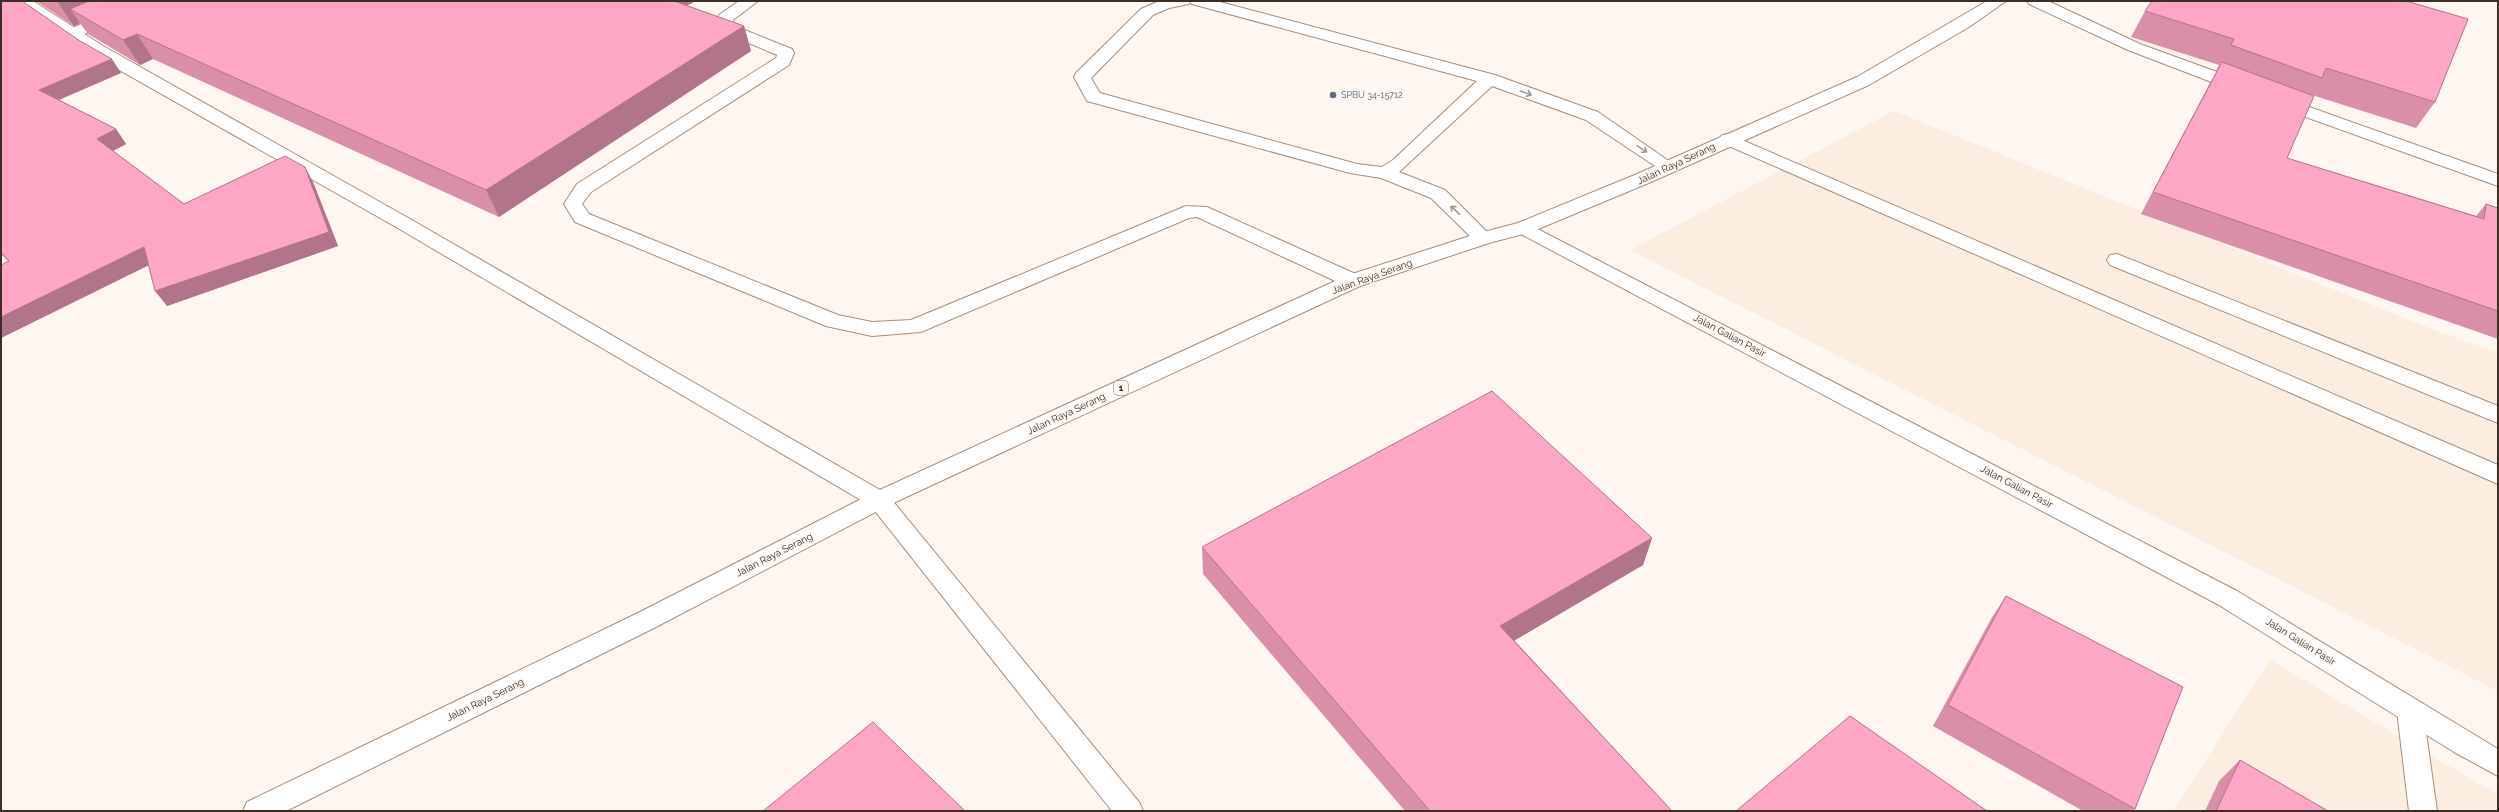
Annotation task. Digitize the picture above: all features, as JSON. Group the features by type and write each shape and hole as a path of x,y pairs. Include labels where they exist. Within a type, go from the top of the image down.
{"main road":[{"path":"22,1 74,33 97,50 403,223 879,500 1129,811"},
{"path":"74,33 145,1"},
{"path":"750,1 725,18 724,27 786,53 783,61 584,188 573,204 582,218 833,321 872,329 914,327 1186,212 1200,211 1353,281"},
{"path":"1183,1 1165,4 1146,12 1082,77 1093,97 1356,169 1385,173 1438,194 1483,238"},
{"path":"1198,1 1489,79 1592,116 1667,166"},
{"name":"Jalan Raya Serang","path":"263,810 645,621 879,500 1353,281 1483,238 1524,228 1644,178 1667,166 1863,81 1963,24 1998,1"},
{"path":"2035,1 2134,47 2261,95 2498,180"},
{"path":"1385,173 1399,164 1489,79"},
{"path":"1728,140 2498,475"},
{"name":"Jalan Galian Pasir","path":"1524,228 2228,598 2308,644 2410,711 2498,764"},
{"path":"2117,260 2498,415"},
{"path":"2410,711 2423,811"}],"shaded area":[{"path":"1894,111 2439,332 2498,352 2498,691 1630,250"},
{"path":"2270,660 2498,795 2498,811 2173,811"}],"building":[{"path":"1,1 22,1 80,41 112,59 39,90 116,129 97,139 184,204 285,156 305,167 329,232 155,291 144,247 1,317 1,265 9,261 1,252"},
{"path":"89,1 674,1 744,26 486,190 137,34 123,40 70,9"},
{"path":"2152,1 2406,1 2468,19 2435,102 2326,68 2322,78 2231,45 2234,39 2145,11"},
{"path":"2222,62 2314,96 2287,158 2484,219 2486,204 2498,208 2498,311 2153,192"},
{"path":"1492,391 1652,538 1500,626 1672,811 1430,811 1202,547"},
{"path":"2006,596 2183,687 2135,809 1948,705"},
{"path":"1850,716 1987,811 1736,811"},
{"path":"873,722 965,811 763,811"},
{"path":"2240,760 2328,811 2216,811"}],"place":[{"name":"SPBU 34-15712","path":"1333,95"}]}
